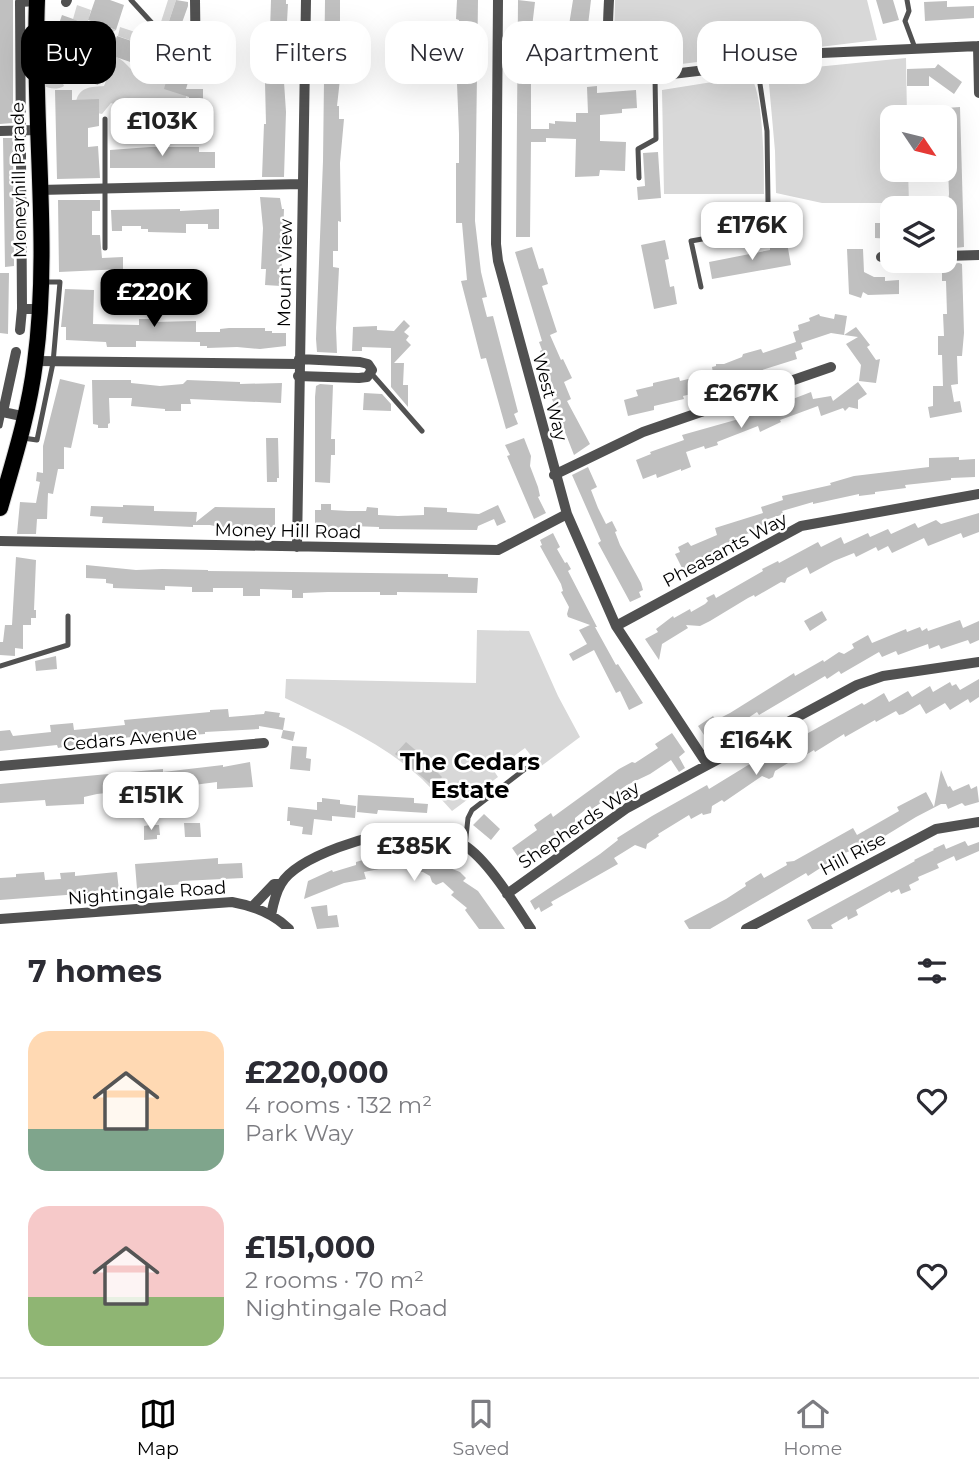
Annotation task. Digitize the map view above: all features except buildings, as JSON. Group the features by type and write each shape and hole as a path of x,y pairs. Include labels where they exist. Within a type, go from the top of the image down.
{"main road":[{"name":"Moneyhill Parade","path":"0,508 3,487 26,417 36,361 40,278 39,190 29,130 38,86 36,1"}],"street":[{"path":"195,0 196,21"},
{"name":"Mount View","path":"297,547 306,0"},
{"name":"West Way","path":"498,0 498,261 554,475 567,514 616,626 707,764"},
{"path":"608,21 609,0"},
{"path":"20,330 29,130 20,2 36,1"},
{"path":"822,53 979,46 979,93"},
{"path":"0,131 29,130"},
{"path":"39,190 303,184"},
{"path":"957,256 979,255"},
{"path":"22,309 39,309"},
{"path":"16,352 3,412 26,417"},
{"path":"36,361 360,362 371,366 371,373 359,379 298,376"},
{"path":"554,475 643,432 831,367"},
{"name":"Pheasants Way","path":"616,626 801,526 979,494"},
{"name":"Money Hill Road","path":"0,541 498,550 567,514"},
{"name":"Shepherds Way","path":"507,894 627,808 867,680 979,662"},
{"name":"Cedars Avenue","path":"0,766 264,743"},
{"name":"Hill Rise","path":"746,929 936,829 979,822"},
{"path":"271,915 281,884 296,870 320,855 377,836 419,832 432,833 465,846 507,894 531,929"},
{"path":"253,906 274,884 281,884"},
{"name":"Nightingale Road","path":"0,919 222,902 253,906 271,915 289,929"}],"lane":[{"path":"131,0 150,21"},
{"path":"907,0 909,11 905,21 915,48"},
{"path":"639,178 638,149 656,139 656,84"},
{"path":"701,287 691,241 747,231 761,220 768,203 767,131 760,84"},
{"path":"105,118 105,248"},
{"path":"20,437 37,440 53,363 60,282 40,278"},
{"path":"371,373 422,431"},
{"path":"0,426 3,412"},
{"path":"0,666 68,645 68,616"},
{"path":"465,846 468,818 472,810 526,769"}],"shaded area":[{"path":"168,0 176,0 169,21 161,21"},
{"path":"615,0 867,0 877,40 822,47 822,21 697,21 697,62 683,64 683,21 614,21"},
{"path":"77,5 91,10 88,21 73,19"},
{"path":"120,27 130,30 130,40 118,36"},
{"path":"116,57 130,68 130,84 169,84 186,96 185,106 180,110 153,103 138,108 111,103 102,114 88,111 76,102 83,90 116,84"},
{"path":"906,58 907,105 880,105 880,182 908,182 909,196 880,196 880,203 822,203 776,193 769,84 822,84 822,66"},
{"path":"63,84 64,86 56,88 42,85"},
{"path":"700,84 754,84 761,114 764,194 664,194 662,90"},
{"path":"477,630 529,631 580,737 540,767 525,748 494,771 498,777 452,811 422,779 391,754 285,698 286,679 476,683"}],"district":[{"name":"The Cedars Estate","path":"470,775"}]}
